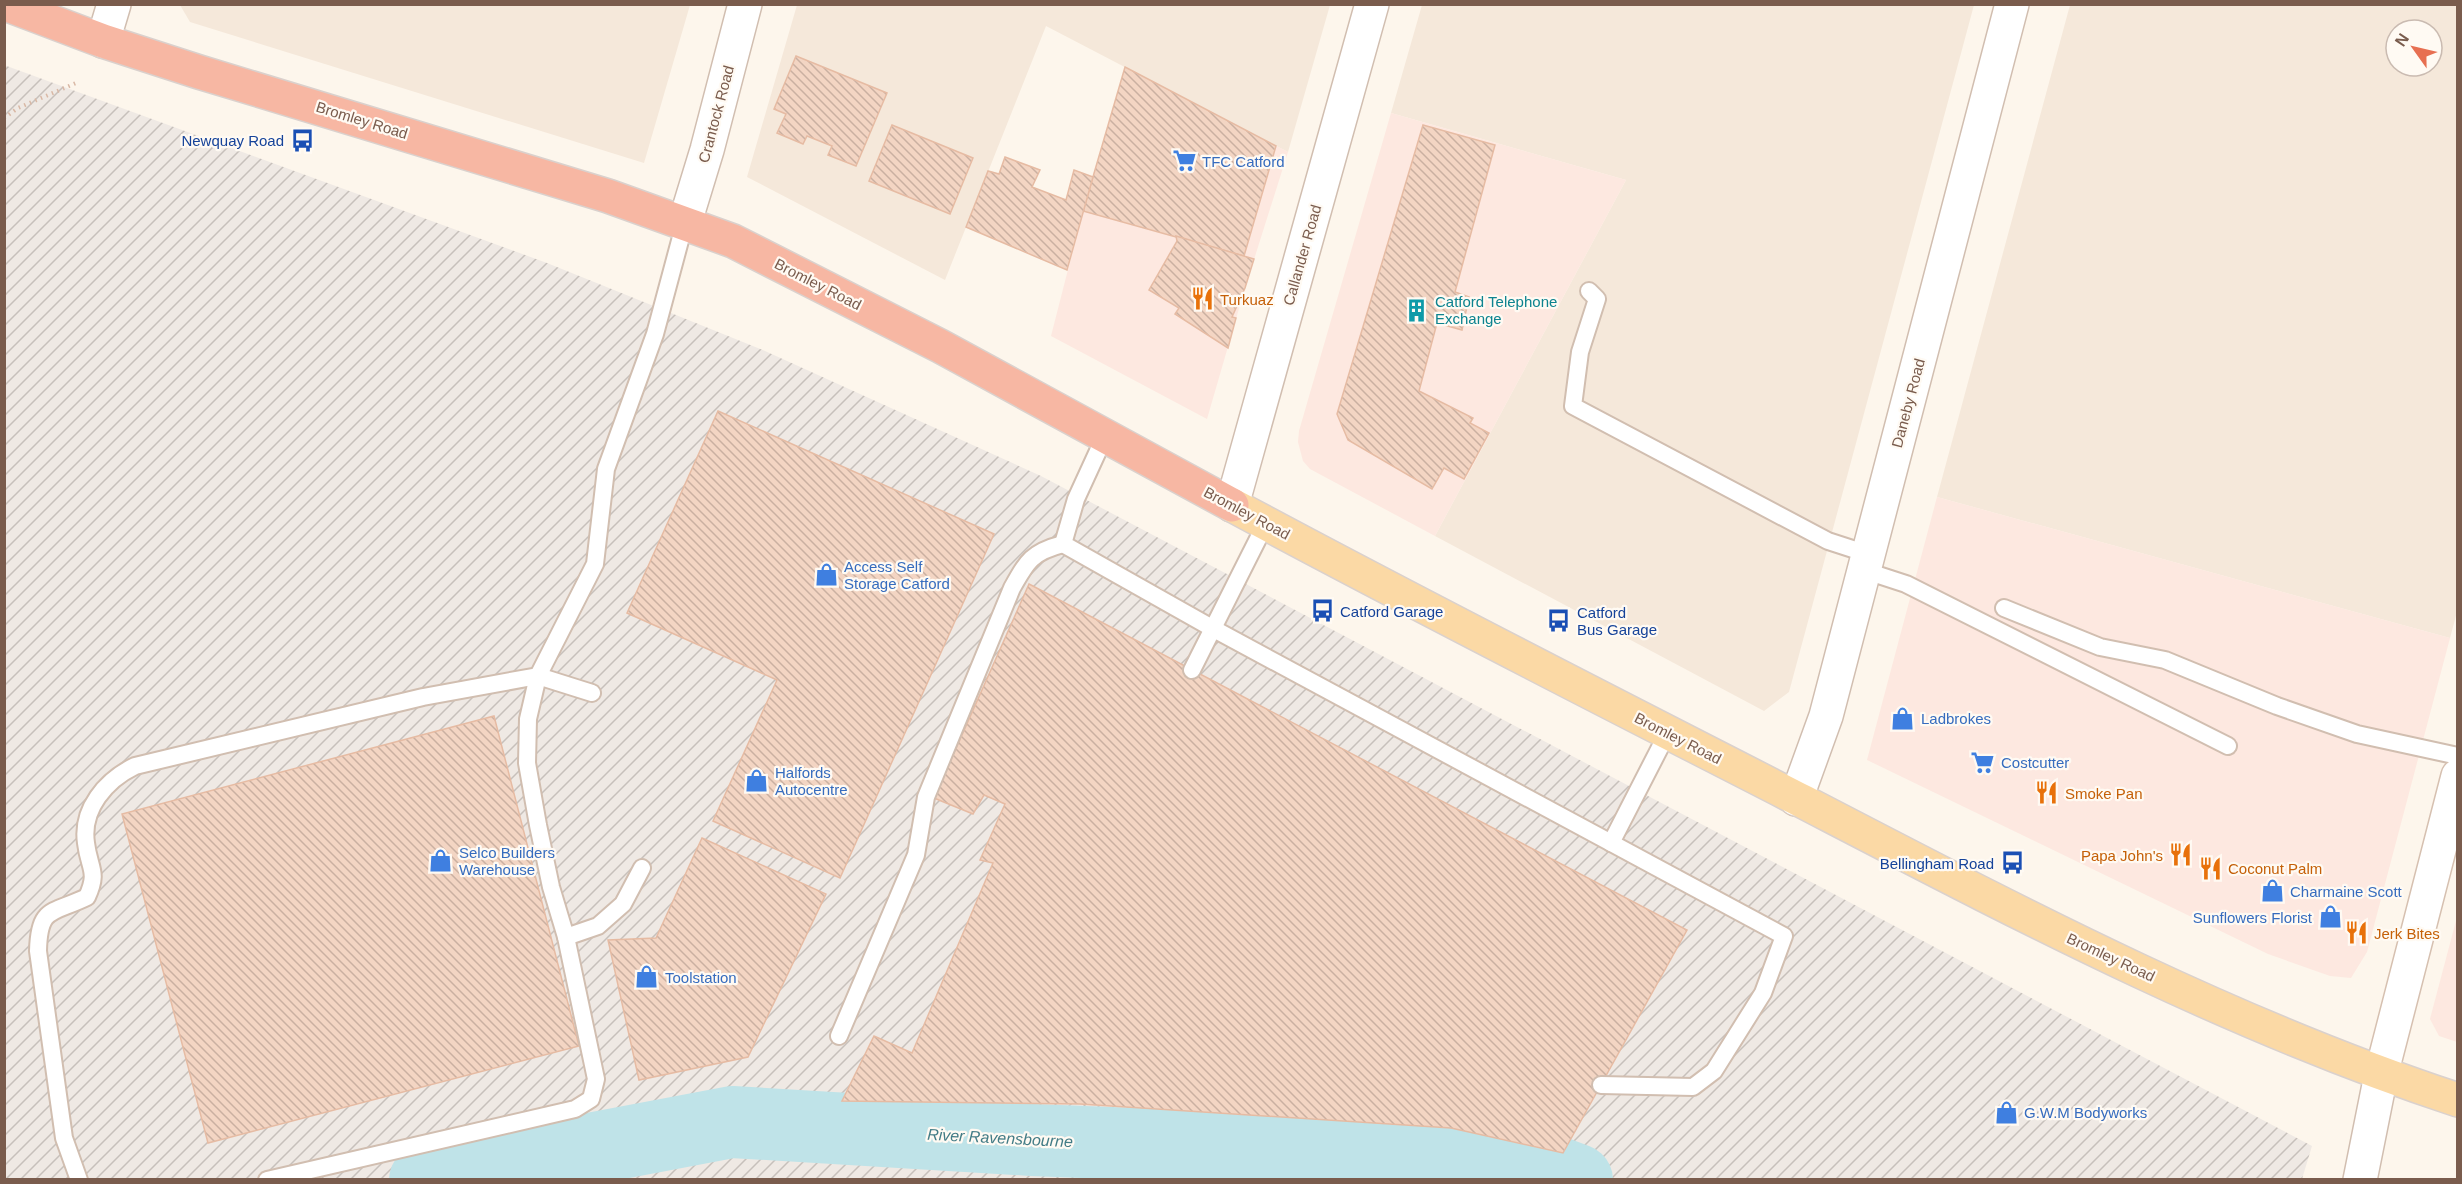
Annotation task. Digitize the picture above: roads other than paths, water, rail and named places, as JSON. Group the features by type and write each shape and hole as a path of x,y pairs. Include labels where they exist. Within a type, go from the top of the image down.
{"highway":[{"name":"Bromley Road","path":"5,4 103,40 587,190 685,222 733,241 940,346 1104,438 1232,506"}],"main road":[{"name":"Bromley Road","path":"1232,506 1496,645 2133,969 2381,1075 2457,1100"}],"street":[{"path":"103,40 114,4"},
{"name":"Crantock Road","path":"685,222 707,150 745,4"},
{"name":"Callander Road","path":"1232,506 1372,4"},
{"name":"Daneby Road","path":"1796,799 1826,716 2012,4"},
{"path":"2360,1179 2381,1075 2455,795"}],"lane":[{"path":"267,1179 575,1109 591,1099 596,1079 567,937 550,887 527,763 528,719 538,676 595,564 606,469 655,334 685,222"},
{"path":"1589,291 1597,299 1580,352 1573,406 1905,584 2228,746"},
{"path":"1063,544 1076,499 1104,438"},
{"path":"1192,670 1266,524"},
{"path":"839,1036 916,855 926,797 1012,588 1025,565 1042,550 1063,544 1212,628 1784,936 1763,993 1714,1071 1693,1088 1600,1085"},
{"path":"2004,608 2100,647 2165,660 2277,706 2357,734 2457,756"},
{"path":"79,1179 64,1138 38,951 38,930 41,921 53,911 87,897 91,889 94,881 86,843 86,824 93,805 105,787 120,774 135,766 423,697 538,676 592,693"},
{"path":"1611,843 1668,732"},
{"path":"567,937 598,926 623,904 642,868"}],"waterway":[{"name":"River Ravensbourne","path":"425,1180 732,1122 1032,1140 1521,1159 1577,1180"}],"place":[{"name":"Newquay Road","path":"302,140"},
{"name":"TFC Catford","path":"1184,161"},
{"name":"Turkuaz","path":"1202,299"},
{"name":"Catford Telephone Exchange","path":"1417,310"},
{"name":"Access Self Storage Catford","path":"826,575"},
{"name":"Catford Garage","path":"1322,611"},
{"name":"Catford Bus Garage","path":"1559,621"},
{"name":"Ladbrokes","path":"1903,718"},
{"name":"Costcutter","path":"1983,762"},
{"name":"Halfords Autocentre","path":"757,781"},
{"name":"Smoke Pan","path":"2047,793"},
{"name":"Papa John's","path":"2181,855"},
{"name":"Selco Builders Warehouse","path":"441,861"},
{"name":"Bellingham Road","path":"2012,863"},
{"name":"Coconut Palm","path":"2210,868"},
{"name":"Charmaine Scott","path":"2272,891"},
{"name":"Sunflowers Florist","path":"2330,917"},
{"name":"Jerk Bites","path":"2356,933"},
{"name":"Toolstation","path":"647,977"},
{"name":"G.W.M Bodyworks","path":"2006,1112"}]}
